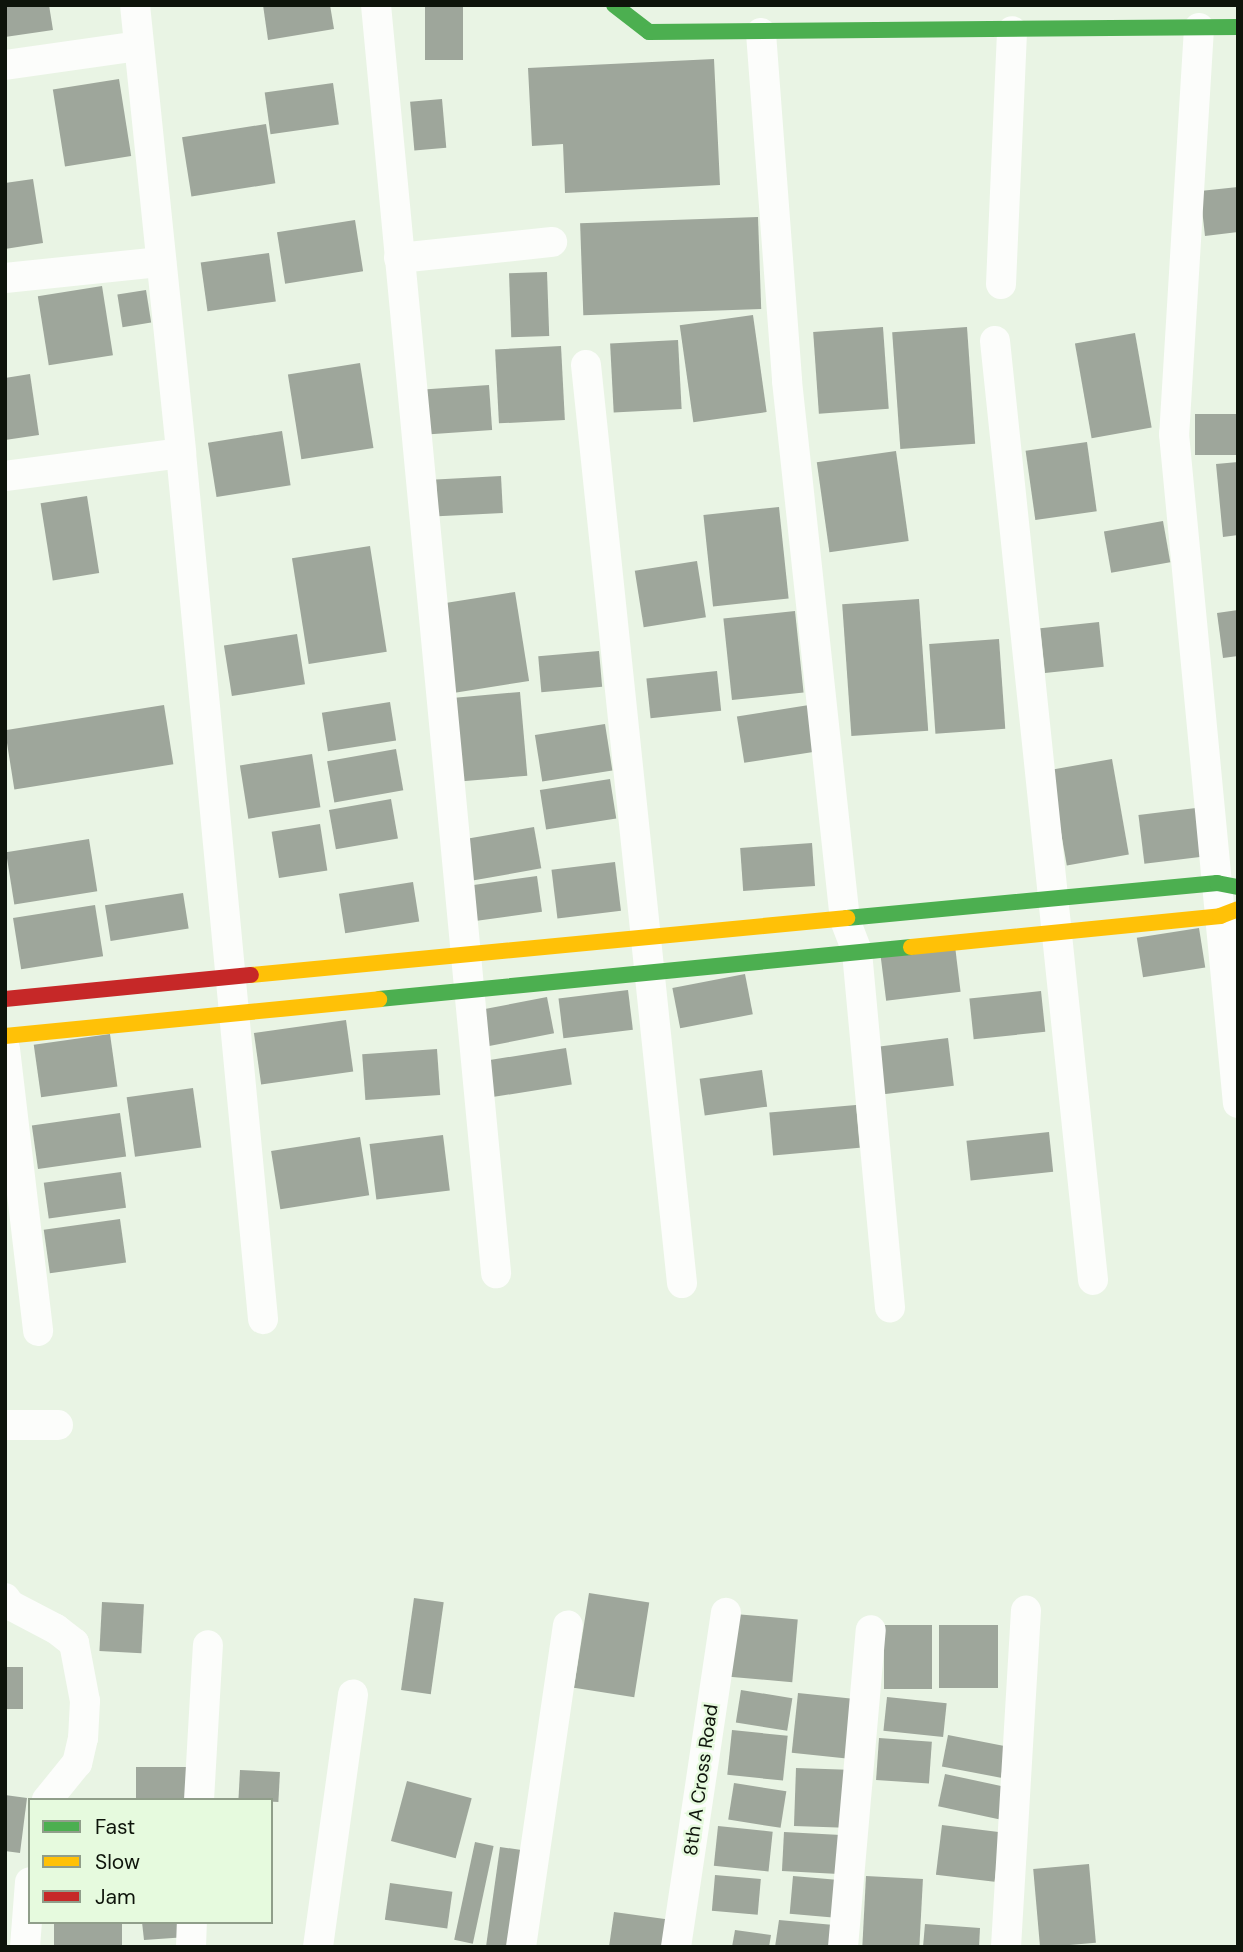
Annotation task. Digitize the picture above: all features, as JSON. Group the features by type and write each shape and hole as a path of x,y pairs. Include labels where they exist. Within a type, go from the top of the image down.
{"street":[{"path":"135,5 181,453 263,1319"},
{"path":"376,5 496,1273"},
{"path":"614,5 649,32 1238,27"},
{"path":"1199,28 1174,434 1227,885 1238,1103"},
{"path":"1001,284 1012,31"},
{"path":"761,33 787,381 845,920 857,952 890,1307"},
{"path":"5,65 139,46"},
{"path":"400,258 552,242"},
{"path":"5,278 162,262"},
{"path":"995,341 1093,1280"},
{"path":"586,365 682,1283"},
{"path":"5,477 181,453"},
{"path":"5,999 1052,898 1227,885"},
{"path":"5,1036 1056,933 1229,913"},
{"path":"5,1049 38,1331"},
{"path":"5,1425 58,1425"},
{"path":"5,1598 10,1605 57,1629 74,1643 85,1701 82,1738 77,1763 49,1798"},
{"path":"1006,1947 1026,1612"},
{"name":"8th A Cross Road","path":"676,1947 726,1613"},
{"path":"522,1947 568,1625"},
{"path":"843,1947 871,1630"},
{"path":"199,1798 208,1645"},
{"path":"317,1947 353,1694"},
{"path":"25,1947 28,1908"},
{"path":"191,1947 192,1924"}],"building":[{"path":"5,5 49,5 53,30 5,37"},
{"path":"263,5 330,5 334,29 268,40"},
{"path":"425,5 463,5 463,60 425,60"},
{"path":"714,59 720,185 565,193 563,144 532,146 528,68"},
{"path":"119,79 131,156 65,167 53,89"},
{"path":"333,83 339,125 271,134 265,93"},
{"path":"442,99 446,148 414,151 410,102"},
{"path":"266,124 275,183 191,197 182,137"},
{"path":"33,179 43,243 5,249 5,183"},
{"path":"1238,187 1238,232 1205,236 1200,191"},
{"path":"758,217 761,309 583,315 580,223"},
{"path":"355,220 363,271 285,284 277,232"},
{"path":"269,253 276,302 207,311 201,263"},
{"path":"547,272 549,336 511,337 509,273"},
{"path":"102,286 113,355 49,365 38,296"},
{"path":"146,290 151,323 123,327 117,295"},
{"path":"753,315 767,412 693,422 680,325"},
{"path":"883,327 889,409 819,414 813,332"},
{"path":"967,327 975,444 900,449 892,332"},
{"path":"1135,333 1152,428 1092,438 1075,344"},
{"path":"678,340 682,409 614,412 610,344"},
{"path":"561,346 565,420 499,423 495,349"},
{"path":"360,363 373,448 301,459 288,374"},
{"path":"30,374 39,435 5,440 5,378"},
{"path":"489,385 492,430 419,435 416,390"},
{"path":"1195,414 1238,414 1238,455 1195,455"},
{"path":"282,431 291,485 217,497 208,443"},
{"path":"1087,442 1097,511 1035,520 1026,451"},
{"path":"896,451 909,541 829,552 817,462"},
{"path":"1238,462 1238,535 1223,537 1216,464"},
{"path":"501,476 503,513 438,516 436,479"},
{"path":"87,496 99,573 53,580 41,503"},
{"path":"779,507 789,598 713,606 703,515"},
{"path":"1163,521 1170,562 1111,573 1104,531"},
{"path":"370,546 387,652 309,664 292,558"},
{"path":"697,561 706,617 644,627 635,571"},
{"path":"515,592 529,681 450,693 436,605"},
{"path":"919,599 928,731 851,736 842,604"},
{"path":"1238,610 1238,656 1223,658 1217,613"},
{"path":"795,611 804,693 732,700 723,619"},
{"path":"1099,622 1104,667 1045,673 1040,628"},
{"path":"297,634 305,684 232,696 224,646"},
{"path":"999,639 1005,729 935,734 929,644"},
{"path":"599,651 602,687 541,692 538,656"},
{"path":"717,671 721,711 651,718 646,678"},
{"path":"520,692 527,776 457,782 449,698"},
{"path":"390,702 396,741 328,751 322,713"},
{"path":"164,705 173,764 14,789 5,730"},
{"path":"809,705 816,751 744,763 737,716"},
{"path":"605,724 612,770 542,782 535,735"},
{"path":"396,749 403,790 334,803 327,761"},
{"path":"312,754 320,807 248,819 240,765"},
{"path":"1112,759 1129,855 1067,865 1050,770"},
{"path":"610,779 616,819 546,830 540,790"},
{"path":"391,799 398,838 336,849 329,810"},
{"path":"1196,808 1202,857 1144,864 1138,815"},
{"path":"320,824 327,870 279,878 272,832"},
{"path":"534,827 541,868 471,881 464,839"},
{"path":"89,839 97,891 14,904 6,852"},
{"path":"812,843 815,886 743,891 740,848"},
{"path":"615,862 621,911 557,918 551,870"},
{"path":"537,876 542,912 472,922 467,886"},
{"path":"413,882 419,922 345,933 339,894"},
{"path":"183,893 189,929 111,941 105,905"},
{"path":"95,905 103,956 21,969 13,918"},
{"path":"1199,928 1205,968 1143,977 1137,938"},
{"path":"955,946 961,992 886,1001 881,955"},
{"path":"745,974 753,1014 680,1028 672,988"},
{"path":"628,990 633,1030 563,1038 559,999"},
{"path":"1041,991 1045,1032 974,1039 969,999"},
{"path":"547,997 554,1033 485,1047 478,1010"},
{"path":"346,1020 353,1071 261,1084 254,1033"},
{"path":"110,1034 117,1086 41,1097 34,1045"},
{"path":"948,1038 954,1086 879,1095 874,1047"},
{"path":"566,1048 572,1085 488,1098 482,1061"},
{"path":"437,1049 440,1095 365,1100 362,1054"},
{"path":"762,1070 767,1107 705,1115 700,1079"},
{"path":"193,1088 201,1147 135,1157 127,1097"},
{"path":"856,1105 860,1148 773,1155 769,1113"},
{"path":"120,1113 126,1157 38,1169 32,1125"},
{"path":"1049,1132 1053,1172 971,1180 966,1141"},
{"path":"443,1135 450,1191 376,1200 370,1144"},
{"path":"360,1137 369,1195 280,1209 271,1151"},
{"path":"121,1172 126,1208 49,1219 44,1183"},
{"path":"120,1219 126,1263 50,1273 44,1230"},
{"path":"589,1593 649,1603 634,1697 574,1688"},
{"path":"414,1598 444,1602 431,1694 401,1690"},
{"path":"102,1602 144,1604 141,1653 99,1651"},
{"path":"735,1614 798,1619 792,1682 730,1677"},
{"path":"884,1625 932,1625 932,1689 884,1689"},
{"path":"939,1625 998,1625 998,1688 939,1688"},
{"path":"5,1667 23,1667 23,1709 5,1709"},
{"path":"741,1690 792,1698 787,1731 736,1723"},
{"path":"798,1693 858,1699 851,1759 792,1753"},
{"path":"887,1697 947,1703 943,1737 883,1731"},
{"path":"732,1730 788,1736 783,1781 727,1775"},
{"path":"948,1735 1007,1746 1001,1778 942,1766"},
{"path":"879,1738 932,1742 929,1784 876,1780"},
{"path":"136,1767 192,1767 192,1798 136,1798"},
{"path":"796,1768 847,1770 845,1828 794,1826"},
{"path":"240,1770 280,1772 278,1802 273,1802 273,1798 239,1798"},
{"path":"945,1774 1006,1787 999,1819 938,1806"},
{"path":"407,1781 472,1798 456,1858 391,1841"},
{"path":"734,1783 786,1791 781,1828 728,1820"},
{"path":"5,1795 27,1798 20,1853 5,1851"},
{"path":"942,1825 1001,1832 994,1882 936,1875"},
{"path":"718,1826 773,1832 769,1872 714,1866"},
{"path":"784,1832 841,1835 839,1874 782,1871"},
{"path":"475,1842 494,1846 473,1944 454,1940"},
{"path":"500,1847 527,1851 513,1947 486,1947"},
{"path":"1089,1864 1096,1943 1040,1947 1033,1869"},
{"path":"715,1875 761,1879 758,1915 712,1911"},
{"path":"793,1876 839,1880 836,1918 790,1914"},
{"path":"866,1876 923,1879 919,1947 862,1947"},
{"path":"390,1883 452,1892 447,1928 385,1920"},
{"path":"614,1912 672,1920 668,1947 609,1947"},
{"path":"779,1920 834,1925 832,1947 775,1947"},
{"path":"54,1924 122,1924 122,1946 54,1946"},
{"path":"142,1924 186,1924 187,1937 144,1940"},
{"path":"925,1924 980,1928 979,1947 923,1947"},
{"path":"735,1930 771,1935 769,1947 732,1947"}],"traffic: fast":[{"path":"614,5 649,32 1238,27"},
{"path":"847,918 1217,883 1238,887"},
{"path":"379,999 911,947"}],"traffic: slow":[{"path":"911,947 1220,916 1238,909"},
{"path":"251,975 847,918"},
{"path":"5,1036 379,999"}],"traffic: jam":[{"path":"5,999 251,975"}]}
